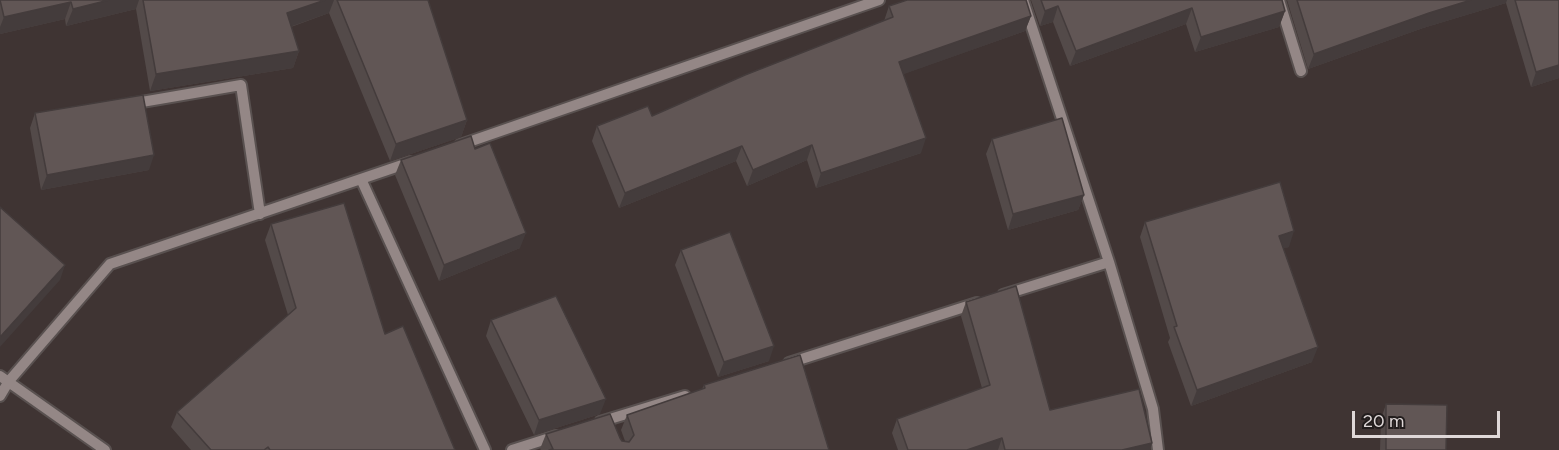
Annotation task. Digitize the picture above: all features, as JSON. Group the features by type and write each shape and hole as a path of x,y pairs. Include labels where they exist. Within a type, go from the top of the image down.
{"street":[{"path":"451,148 879,0"},
{"path":"1023,0 1109,262 1153,409 1158,450"},
{"path":"1279,0 1301,71"},
{"path":"117,106 241,85 260,214"},
{"path":"0,396 4,379 110,264 417,160"},
{"path":"360,179 485,450"},
{"path":"995,298 1109,262"},
{"path":"779,366 984,301"},
{"path":"4,379 105,450"},
{"path":"587,426 611,425 699,391"},
{"path":"512,450 566,433"}],"building":[{"path":"0,0 109,0 73,9 71,2 4,17"},
{"path":"143,0 325,0 287,13 299,51 156,74"},
{"path":"337,0 428,0 467,120 396,144"},
{"path":"907,0 1026,0 1031,16 899,62 926,138 821,173 812,145 753,170 742,146 625,193 597,126 648,106 652,116 745,75 893,17 889,6"},
{"path":"1041,0 1282,0 1285,11 1201,37 1192,8 1076,51 1058,6 1045,11"},
{"path":"1297,0 1471,0 1314,54"},
{"path":"1515,0 1559,0 1559,65 1536,72"},
{"path":"143,95 154,155 47,175 35,113"},
{"path":"1062,118 1084,195 1013,214 992,139"},
{"path":"471,136 475,149 490,143 526,233 444,265 401,160"},
{"path":"1280,182 1294,231 1279,236 1318,347 1197,390 1174,327 1177,326 1145,222"},
{"path":"344,203 385,334 403,326 455,450 270,450 268,447 264,450 211,450 177,412 296,308 271,224"},
{"path":"0,207 65,265 0,337"},
{"path":"730,232 774,346 724,362 681,250"},
{"path":"1016,286 1050,410 1139,389 1152,443 1122,450 1005,450 1002,438 967,450 908,450 897,419 990,385 966,302"},
{"path":"556,296 606,399 539,420 491,320"},
{"path":"800,355 829,450 549,450 553,449 546,434 610,414 622,441 629,442 634,435 627,415 705,388 704,385"},
{"path":"1386,404 1447,405 1446,450 1386,450"}]}
